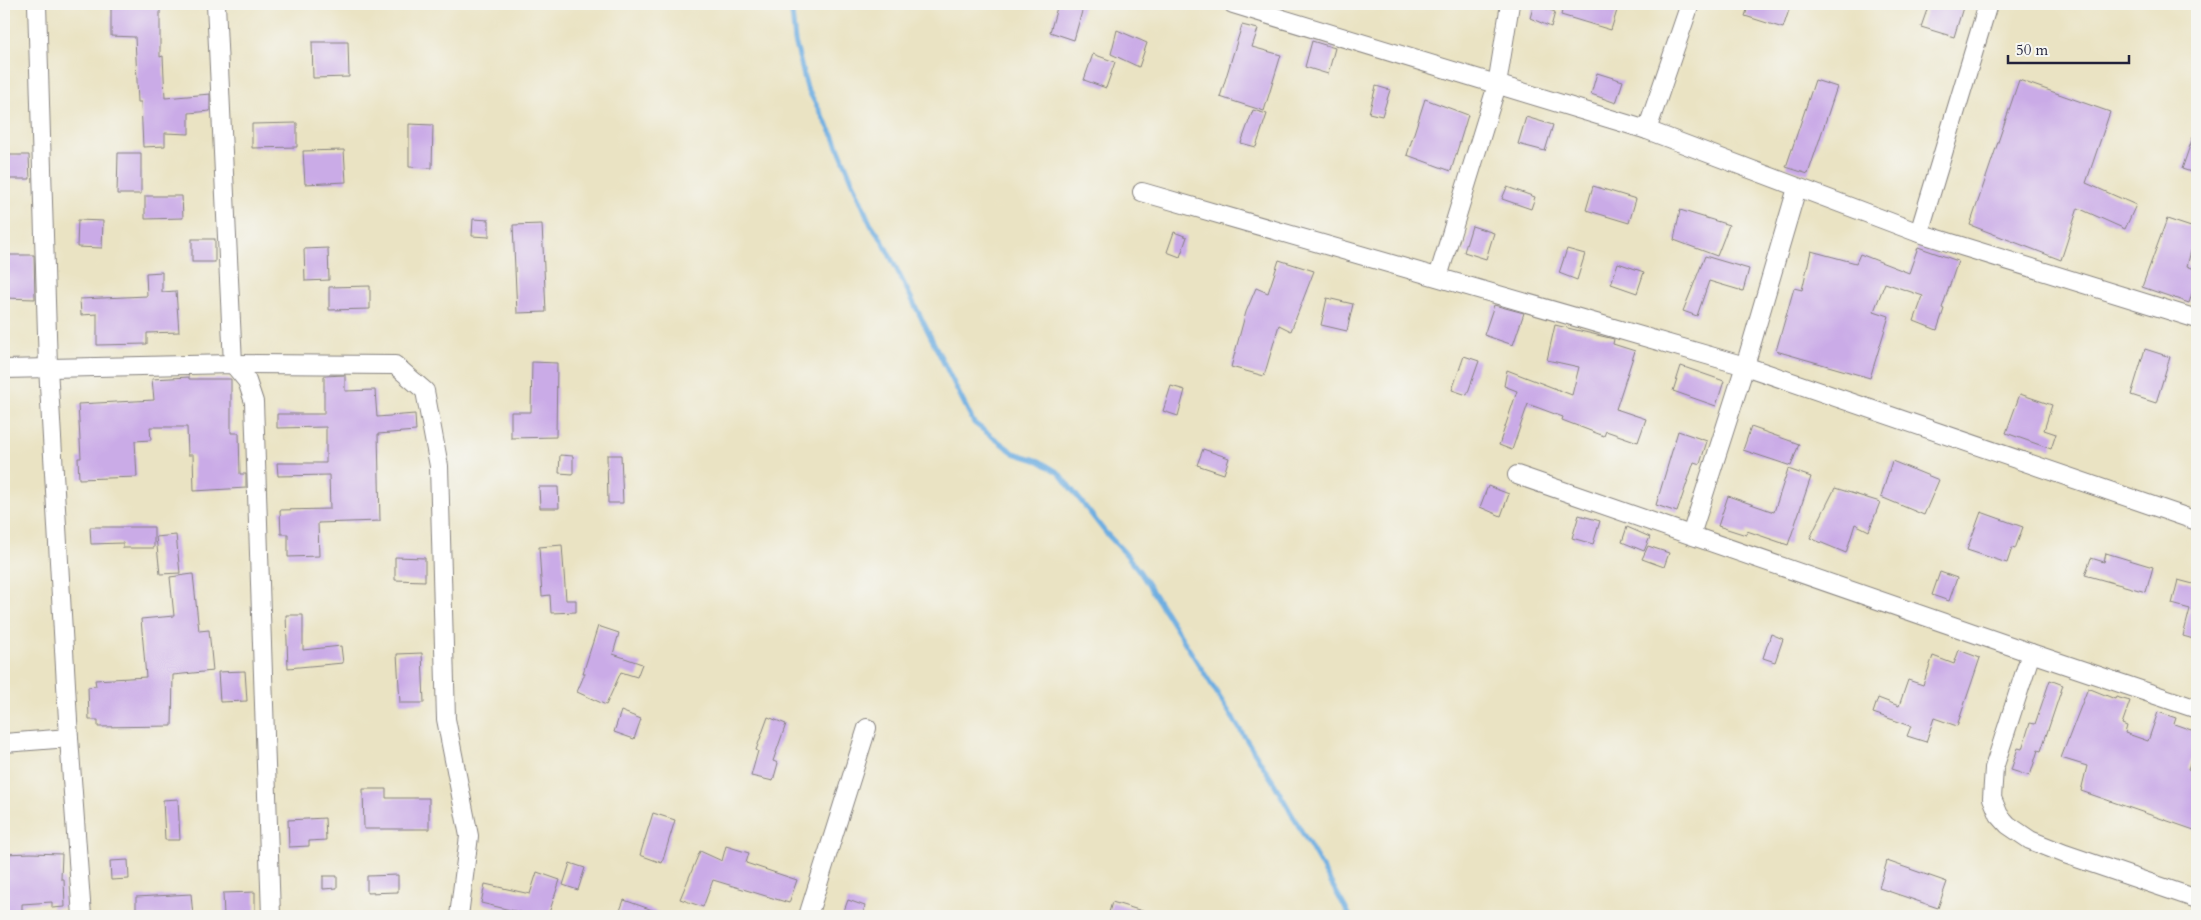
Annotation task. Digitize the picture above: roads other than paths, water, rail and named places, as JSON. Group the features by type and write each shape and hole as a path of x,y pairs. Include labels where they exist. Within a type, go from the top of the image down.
{"street":[{"path":"37,4 48,367 69,738 82,916"},
{"path":"216,4 233,364 247,381 254,402 272,916"},
{"path":"1233,4 1647,130 1919,233 2197,319"},
{"path":"1438,278 1497,85 1510,4"},
{"path":"1647,130 1690,4"},
{"path":"1919,233 1988,4"},
{"path":"1691,535 1745,366 1797,188"},
{"path":"1142,192 1745,366 2197,521"},
{"path":"4,369 233,364 395,365 425,391 439,466 446,719 469,836 459,916"},
{"path":"1517,475 2197,709"},
{"path":"2032,653 1994,768 1992,798 1999,815 2008,826 2030,840 2065,854 2197,899"},
{"path":"808,916 867,728"},
{"path":"4,743 69,738"}],"waterway":[{"path":"791,4 795,41 807,88 834,137 869,221 882,240 974,423 1014,453 1039,461 1059,473 1105,532 1140,572 1274,783 1350,916"}]}
